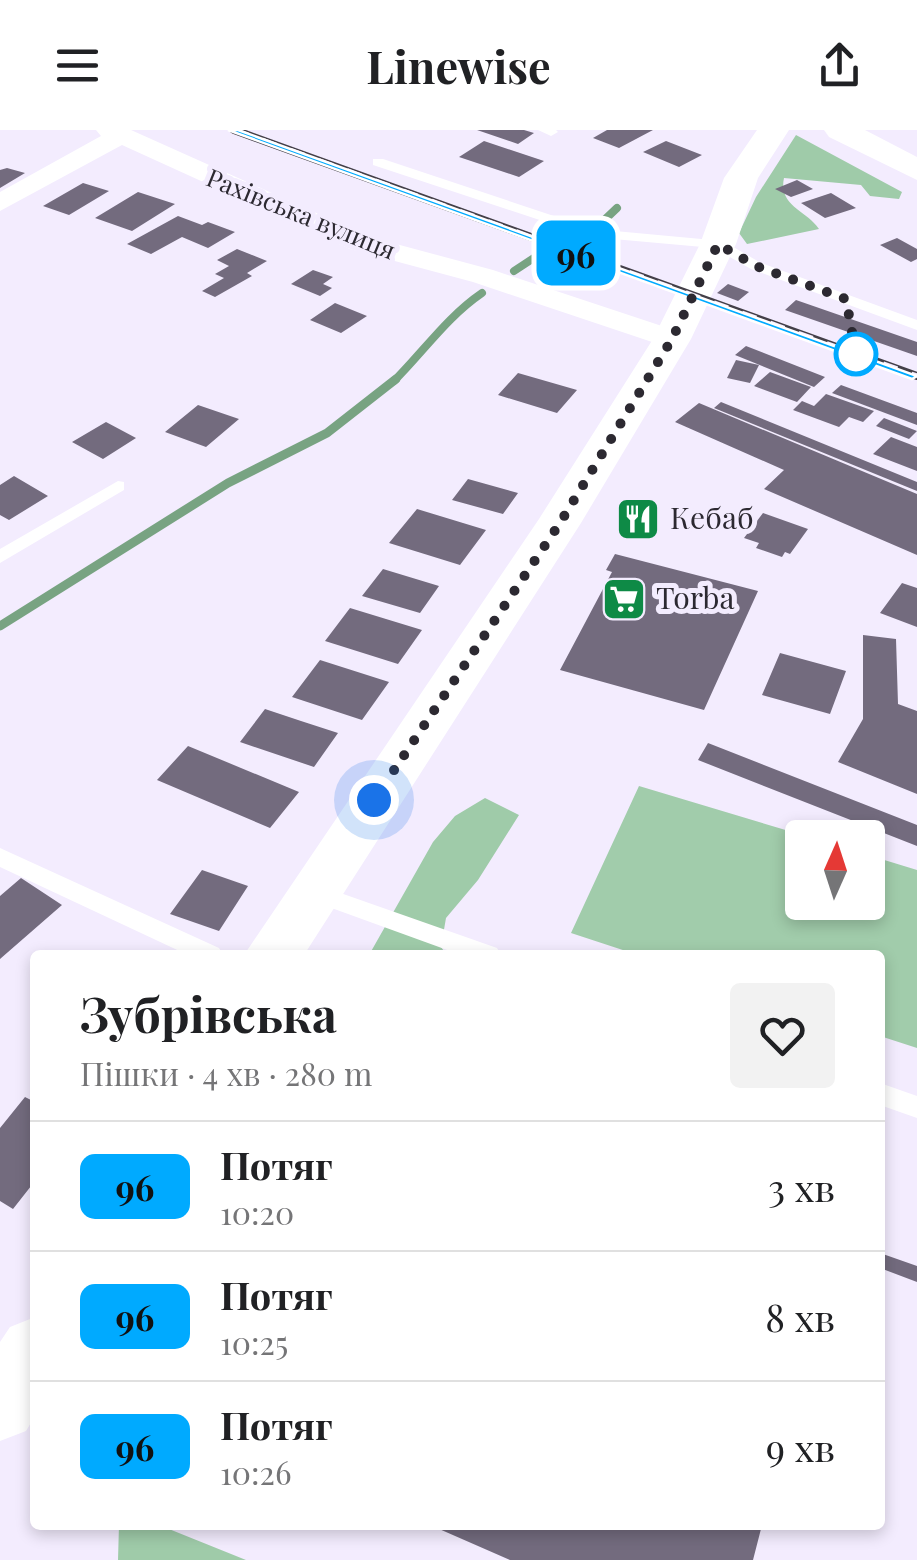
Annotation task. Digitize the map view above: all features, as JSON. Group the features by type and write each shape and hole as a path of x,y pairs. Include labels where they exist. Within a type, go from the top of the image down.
{"street":[{"path":"276,950 560,523 672,339 718,244 734,194 773,130"},
{"path":"842,130 917,170"},
{"path":"0,203 115,133"},
{"name":"Рахівська вулиця","path":"115,133 360,243 483,276 672,339"},
{"path":"0,1405 30,1360"}],"lane":[{"path":"378,162 590,232 718,244 756,266 917,325"},
{"path":"0,557 118,486"},
{"path":"0,857 200,950"},
{"path":"312,892 475,950"},
{"path":"885,1096 917,1107"}],"green space":[{"path":"796,135 902,192 899,199 870,196 861,185 784,178 789,201 819,229 747,244 739,233 756,197"},
{"path":"639,786 785,830 785,920 885,920 885,860 917,870 917,1048 885,1038 885,950 623,950 571,933"},
{"path":"485,798 519,815 478,880 446,918 443,950 372,950 433,842 455,816"},
{"path":"119,1530 171,1530 246,1560 118,1560"}],"building":[{"path":"477,130 524,130 534,133 518,144"},
{"path":"607,130 653,130 619,148 593,138"},
{"path":"484,141 544,161 519,177 459,157"},
{"path":"666,141 702,155 679,167 643,152"},
{"path":"0,170 25,173 0,188"},
{"path":"797,180 813,189 791,197 775,189"},
{"path":"83,183 109,191 69,215 43,206"},
{"path":"138,192 175,204 132,231 95,218"},
{"path":"831,193 856,208 825,218 801,203"},
{"path":"178,216 235,232 208,248 182,237 151,254 127,244"},
{"path":"897,238 917,249 917,259 911,262 880,245"},
{"path":"237,249 267,261 247,273 252,276 215,297 202,291 224,278 215,274 229,266 217,260"},
{"path":"313,270 333,277 323,284 332,288 320,296 291,284"},
{"path":"728,284 749,292 738,301 717,293"},
{"path":"796,300 917,342 917,356 785,310"},
{"path":"335,303 367,316 341,333 310,320"},
{"path":"746,346 825,377 814,387 735,355"},
{"path":"736,360 759,365 750,383 727,378"},
{"path":"770,372 811,387 797,402 754,386"},
{"path":"518,373 577,390 557,413 498,395"},
{"path":"841,385 917,413 917,425 832,393"},
{"path":"826,394 874,411 863,422 849,417 839,427 793,410 802,401 814,406"},
{"path":"721,402 917,482 917,491 714,408"},
{"path":"699,403 917,494 917,555 764,489 784,470 675,422"},
{"path":"198,405 239,419 206,447 165,432"},
{"path":"884,418 917,431 909,439 876,426"},
{"path":"106,422 136,438 103,459 72,442"},
{"path":"891,437 917,447 917,471 873,454"},
{"path":"14,476 48,496 9,520 0,515 0,485"},
{"path":"468,479 518,493 503,514 452,500"},
{"path":"417,509 486,530 460,565 389,543"},
{"path":"636,509 654,513 645,528 628,524"},
{"path":"763,513 808,529 790,554 785,552 782,557 756,548 759,543 744,538"},
{"path":"615,554 758,591 704,710 560,670 612,572 606,570"},
{"path":"383,569 439,586 420,613 362,596"},
{"path":"902,583 917,588 917,627 880,613"},
{"path":"350,608 422,630 398,664 325,641"},
{"path":"863,635 896,639 898,704 917,711 917,794 838,762 863,719"},
{"path":"780,653 846,671 830,714 762,695"},
{"path":"320,660 389,682 362,720 292,697"},
{"path":"265,709 338,733 314,767 240,742"},
{"path":"708,743 917,825 917,846 885,833 885,820 851,820 698,760"},
{"path":"188,746 299,792 270,828 157,780"},
{"path":"202,870 248,886 219,931 170,914"},
{"path":"21,878 62,905 0,959 0,896"},
{"path":"25,1097 30,1100 30,1187 13,1209 0,1201 0,1128"},
{"path":"885,1255 917,1266 917,1282 885,1270"},
{"path":"441,1530 761,1530 753,1560 510,1560"}],"waterway":[{"path":"597,227 617,208"},
{"path":"561,245 586,238"},
{"path":"514,271 540,254"},
{"path":"395,379 447,323 482,293"},
{"path":"0,626 228,483 327,433 395,379"}],"railway":[{"path":"234,130 917,376"}],"train":[{"name":"96","path":"234,130 917,376"}],"place":[{"name":"Кебаб","path":"638,519"},
{"name":"Torba","path":"624,599"}],"route":[{"path":"374,800 560,523 672,339 718,244 756,266 846,299 856,354"}]}
